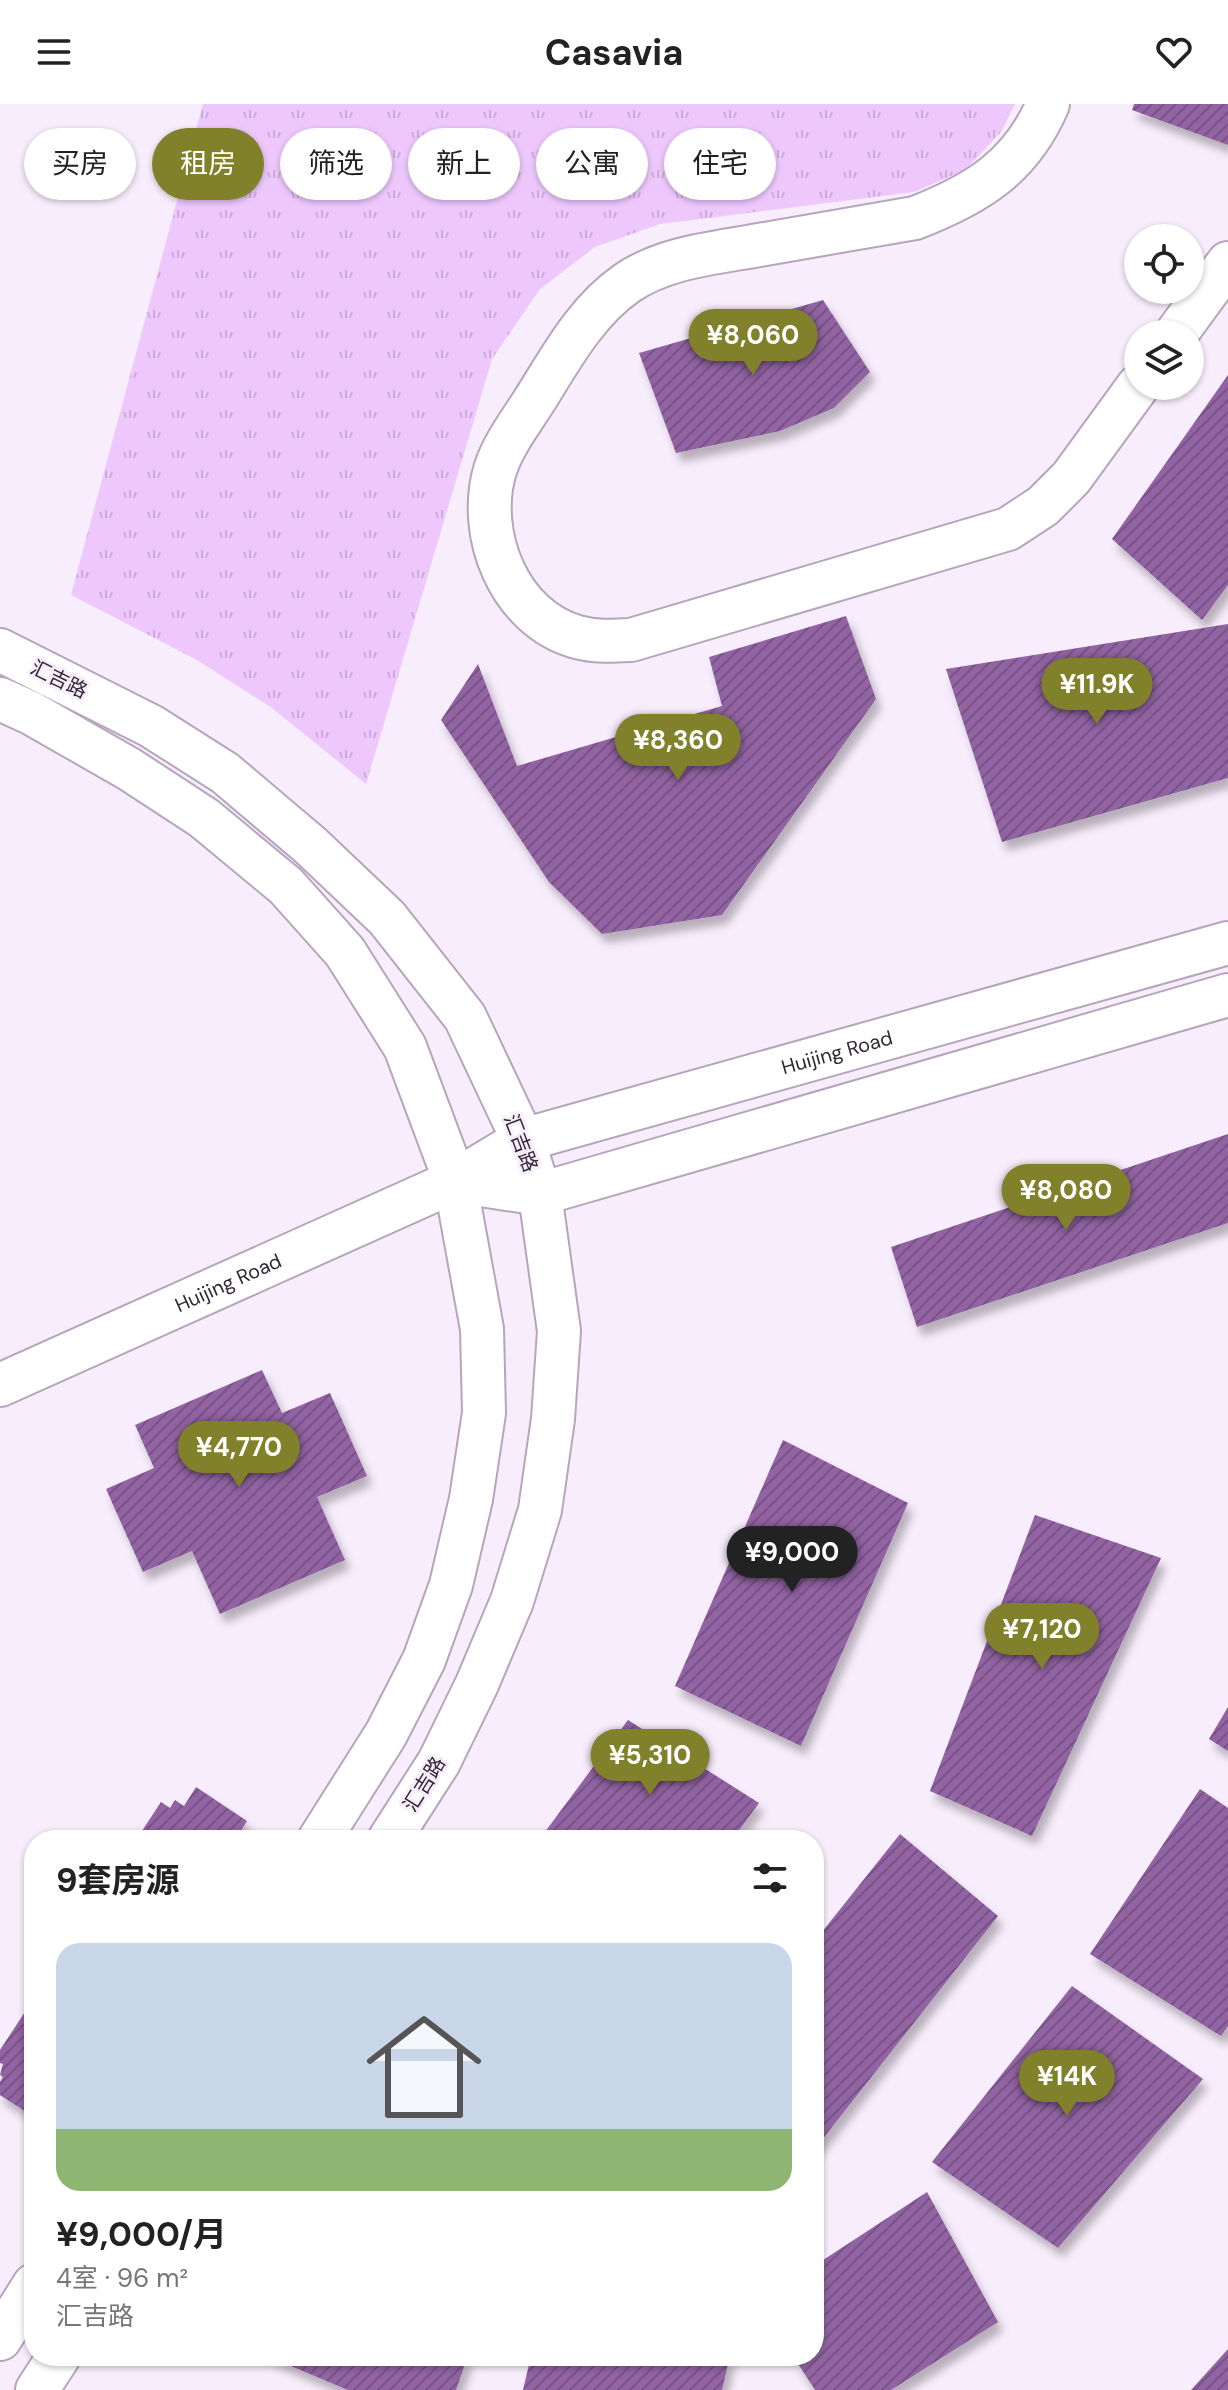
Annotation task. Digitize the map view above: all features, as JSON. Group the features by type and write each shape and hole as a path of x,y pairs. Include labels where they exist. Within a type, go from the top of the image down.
{"street":[{"path":"1048,104 1037,130 1018,155 984,185 946,206 915,218 687,258 648,270 625,284 597,308 574,339 509,441 496,468 489,499 491,530 501,566 517,596 546,623 588,640 631,640 1008,529 1043,506 1071,478 1128,400"},
{"path":"1186,320 1228,263"},
{"name":"汇吉路","path":"0,650 151,726 225,773 310,845 387,918 465,1017 523,1140 540,1194 559,1331 553,1419 540,1510 512,1601 477,1684 439,1762 395,1830"},
{"path":"0,699 31,713 129,769 204,818 286,886 345,952 405,1047 455,1181 482,1329 484,1413 471,1499 451,1585 424,1660 386,1734 325,1830"},
{"name":"Huijing Road","path":"0,1385 455,1181 523,1140 1228,943"},
{"path":"455,1181 540,1194 1228,995"},
{"path":"0,2339 24,2301"},
{"path":"37,2390 53,2366"}],"green space":[{"path":"203,104 1015,104 1001,132 965,170 914,192 660,224 595,247 540,289 492,359 366,784 272,708 197,660 71,595 177,200 264,200 264,128 197,128"}],"building":[{"path":"1134,104 1228,104 1228,145 1132,110"},
{"path":"823,300 870,372 834,408 780,431 676,453 639,353"},
{"path":"1228,375 1228,585 1202,620 1112,539"},
{"path":"846,616 876,699 722,915 602,934 549,882 441,720 478,664 517,766 722,706 709,657"},
{"path":"1228,624 1228,778 1002,842 946,669"},
{"path":"1228,1134 1228,1223 917,1327 891,1247"},
{"path":"262,1370 282,1413 330,1393 367,1476 317,1497 345,1560 220,1614 192,1551 143,1572 106,1489 154,1468 135,1425"},
{"path":"783,1440 908,1503 801,1746 675,1686"},
{"path":"1035,1515 1161,1558 1032,1836 930,1791"},
{"path":"1228,1707 1228,1751 1209,1739"},
{"path":"628,1720 759,1803 739,1830 546,1830"},
{"path":"196,1787 247,1821 241,1830 143,1830 161,1802 170,1808 175,1800 184,1806"},
{"path":"1200,1789 1228,1808 1228,2026 1221,2036 1090,1954"},
{"path":"900,1834 998,1916 824,2137 824,1929"},
{"path":"1072,1986 1203,2079 1058,2248 932,2162"},
{"path":"24,2013 24,2111 0,2095 3,2064 0,2063 0,2050"},
{"path":"927,2192 998,2322 891,2390 815,2390 799,2366 824,2366 824,2259"},
{"path":"1228,2349 1228,2390 1191,2390"},
{"path":"291,2366 464,2366 456,2390 348,2390"},
{"path":"529,2366 728,2366 722,2390 523,2390"}]}
